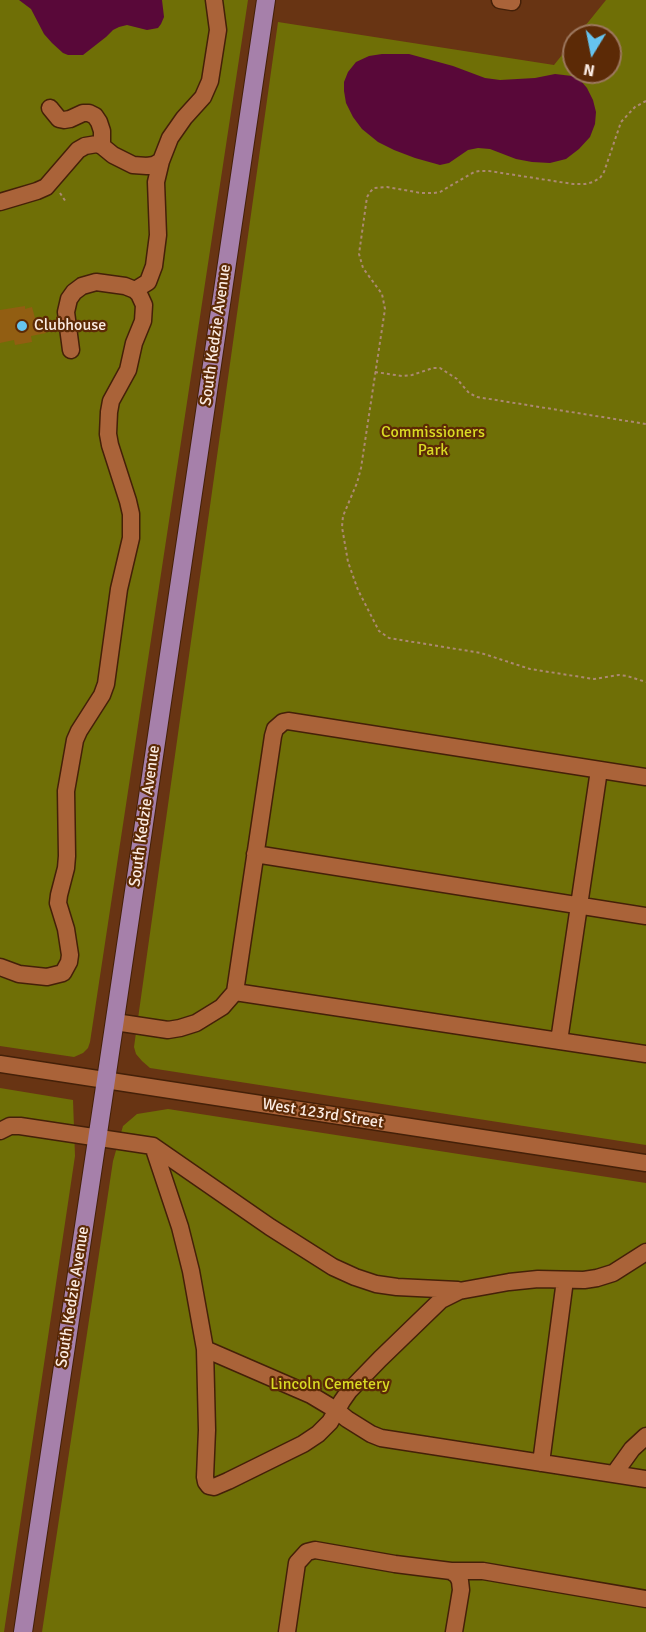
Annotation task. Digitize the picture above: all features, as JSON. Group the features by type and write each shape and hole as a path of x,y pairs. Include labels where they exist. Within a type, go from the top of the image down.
{"main road":[{"name":"South Kedzie Avenue","path":"23,1632 266,0"}],"street":[{"path":"135,290 148,282 154,266 158,235 156,182 161,161 170,138 207,90 217,43 218,30 214,0"},
{"path":"500,0 512,2 512,0"},
{"path":"50,108 59,119 64,120 89,112 95,116 102,131 102,146"},
{"path":"0,202 46,187 78,150 91,144 102,146 113,156 144,170 156,182"},
{"path":"134,165 154,165 161,161"},
{"path":"0,967 19,974 47,977 63,973 69,962 66,929 58,903 67,856 66,790 75,740 102,695 106,684 119,589 131,537 131,514 112,455 108,434 111,401 128,370 134,343 143,321 142,300 135,290 106,282 96,282 82,286 74,292 69,299 66,312 71,350"},
{"path":"115,1022 168,1030 180,1028 196,1023 215,1012 235,992 273,736 282,722 288,721 646,777"},
{"path":"559,1041 599,770"},
{"path":"255,854 646,916"},
{"path":"235,992 646,1054"},
{"name":"West 123rd Street","path":"0,1064 646,1164"},
{"path":"0,1131 10,1126 20,1126 153,1146 270,1227 333,1266 376,1284 459,1290 509,1281 591,1279 613,1273 646,1252"},
{"path":"153,1146 180,1227 191,1271 205,1349 207,1430 205,1477 209,1486 221,1485 303,1444 318,1434 330,1422 349,1391 424,1315 441,1300 459,1290"},
{"path":"541,1463 565,1280"},
{"path":"205,1349 311,1395 370,1434 381,1438 646,1479"},
{"path":"614,1474 632,1449 646,1436"},
{"path":"287,1632 297,1563 307,1552 315,1551 451,1571 483,1571 646,1599"},
{"path":"451,1571 457,1575 461,1590 454,1632"}],"path":[{"path":"646,101 634,107 621,122 604,172 593,182 573,184 480,171 474,172 440,192 421,193 387,187 370,192 367,197 359,254 363,268 382,294 385,309 361,468 343,516 342,527 351,573 358,590 379,631 389,638 481,653 530,669 594,679 627,676 646,682"},
{"path":"375,372 402,376 440,368 457,379 469,393 477,397 646,423"}],"green space":[{"path":"0,0 248,0 90,1042 83,1053 74,1057 0,1046"},
{"name":"Commissioners Park","path":"606,0 646,0 646,1145 150,1068 136,1054 134,1047 278,22 554,65 562,55 562,84 622,84 622,24 587,24"},
{"path":"0,1088 73,1100 75,1156 4,1632 0,1632"},
{"name":"Lincoln Cemetery","path":"168,1109 646,1183 646,1632 42,1632 113,1161 123,1126 137,1114"}],"shaded area":[{"path":"19,0 162,0 164,17 158,28 147,30 127,25 119,27 83,55 68,55 52,43 44,34 31,9"},
{"path":"409,54 453,66 485,78 500,80 562,75 562,84 584,84 587,88 596,112 595,124 590,137 579,149 566,159 550,163 516,159 490,149 478,148 468,150 449,163 440,165 415,158 378,142 362,129 346,103 344,82 348,72 356,62 369,56"}],"building":[{"name":"Clubhouse","path":"25,306 25,309 32,307 35,318 42,317 46,333 31,336 32,342 15,345 14,340 0,343 0,310"}],"place":[{"name":"Clubhouse","path":"22,326"}]}
